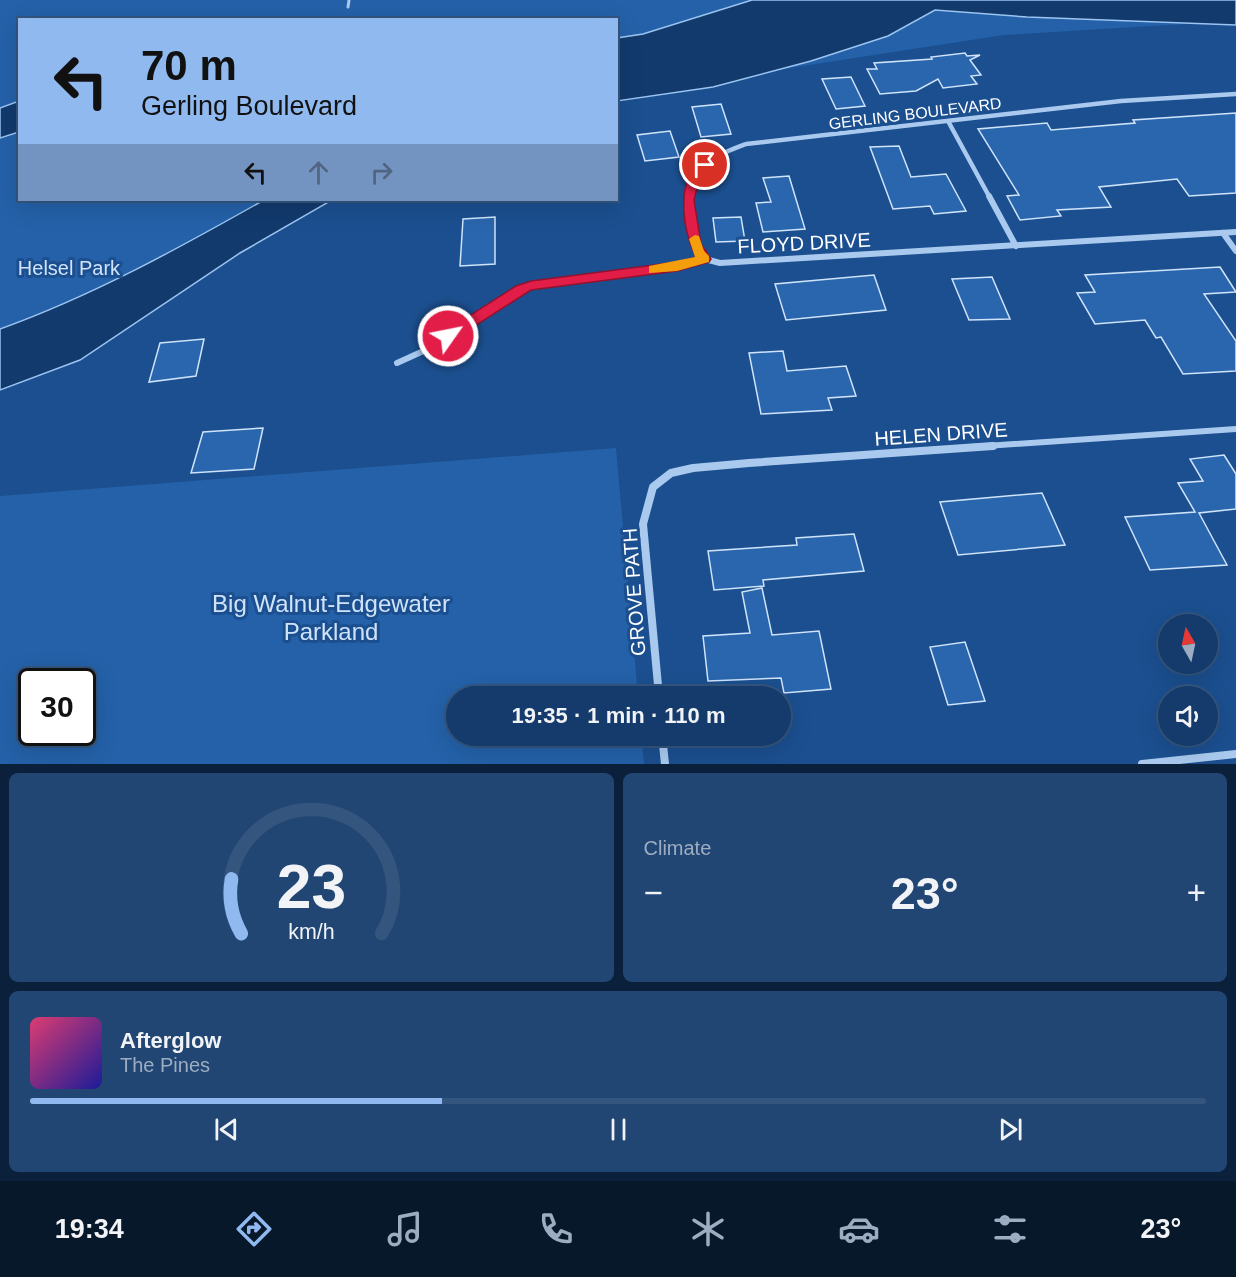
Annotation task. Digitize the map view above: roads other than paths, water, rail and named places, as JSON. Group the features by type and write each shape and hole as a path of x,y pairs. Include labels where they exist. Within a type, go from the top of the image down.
{"street":[{"name":"GERLING BOULEVARD","path":"705,259 695,245 689,200 694,175 715,155 746,144 1121,101 1236,94"},
{"path":"948,121 1016,246"},
{"name":"FLOYD DRIVE","path":"397,363 430,348 520,289 547,283 677,267 705,259 720,263 1236,232"},
{"path":"1223,233 1236,251"},
{"name":"HELEN DRIVE","path":"652,487 671,473 693,468 1236,429"},
{"name":"GROVE PATH","path":"652,487 643,524 658,686"},
{"path":"663,746 665,764"},
{"path":"1142,764 1236,754"}],"lane":[{"path":"348,7 349,0"}],"park label":[{"name":"Helsel Park","path":"69,268"},
{"name":"Big Walnut-Edgewater Parkland","path":"331,618"}]}
